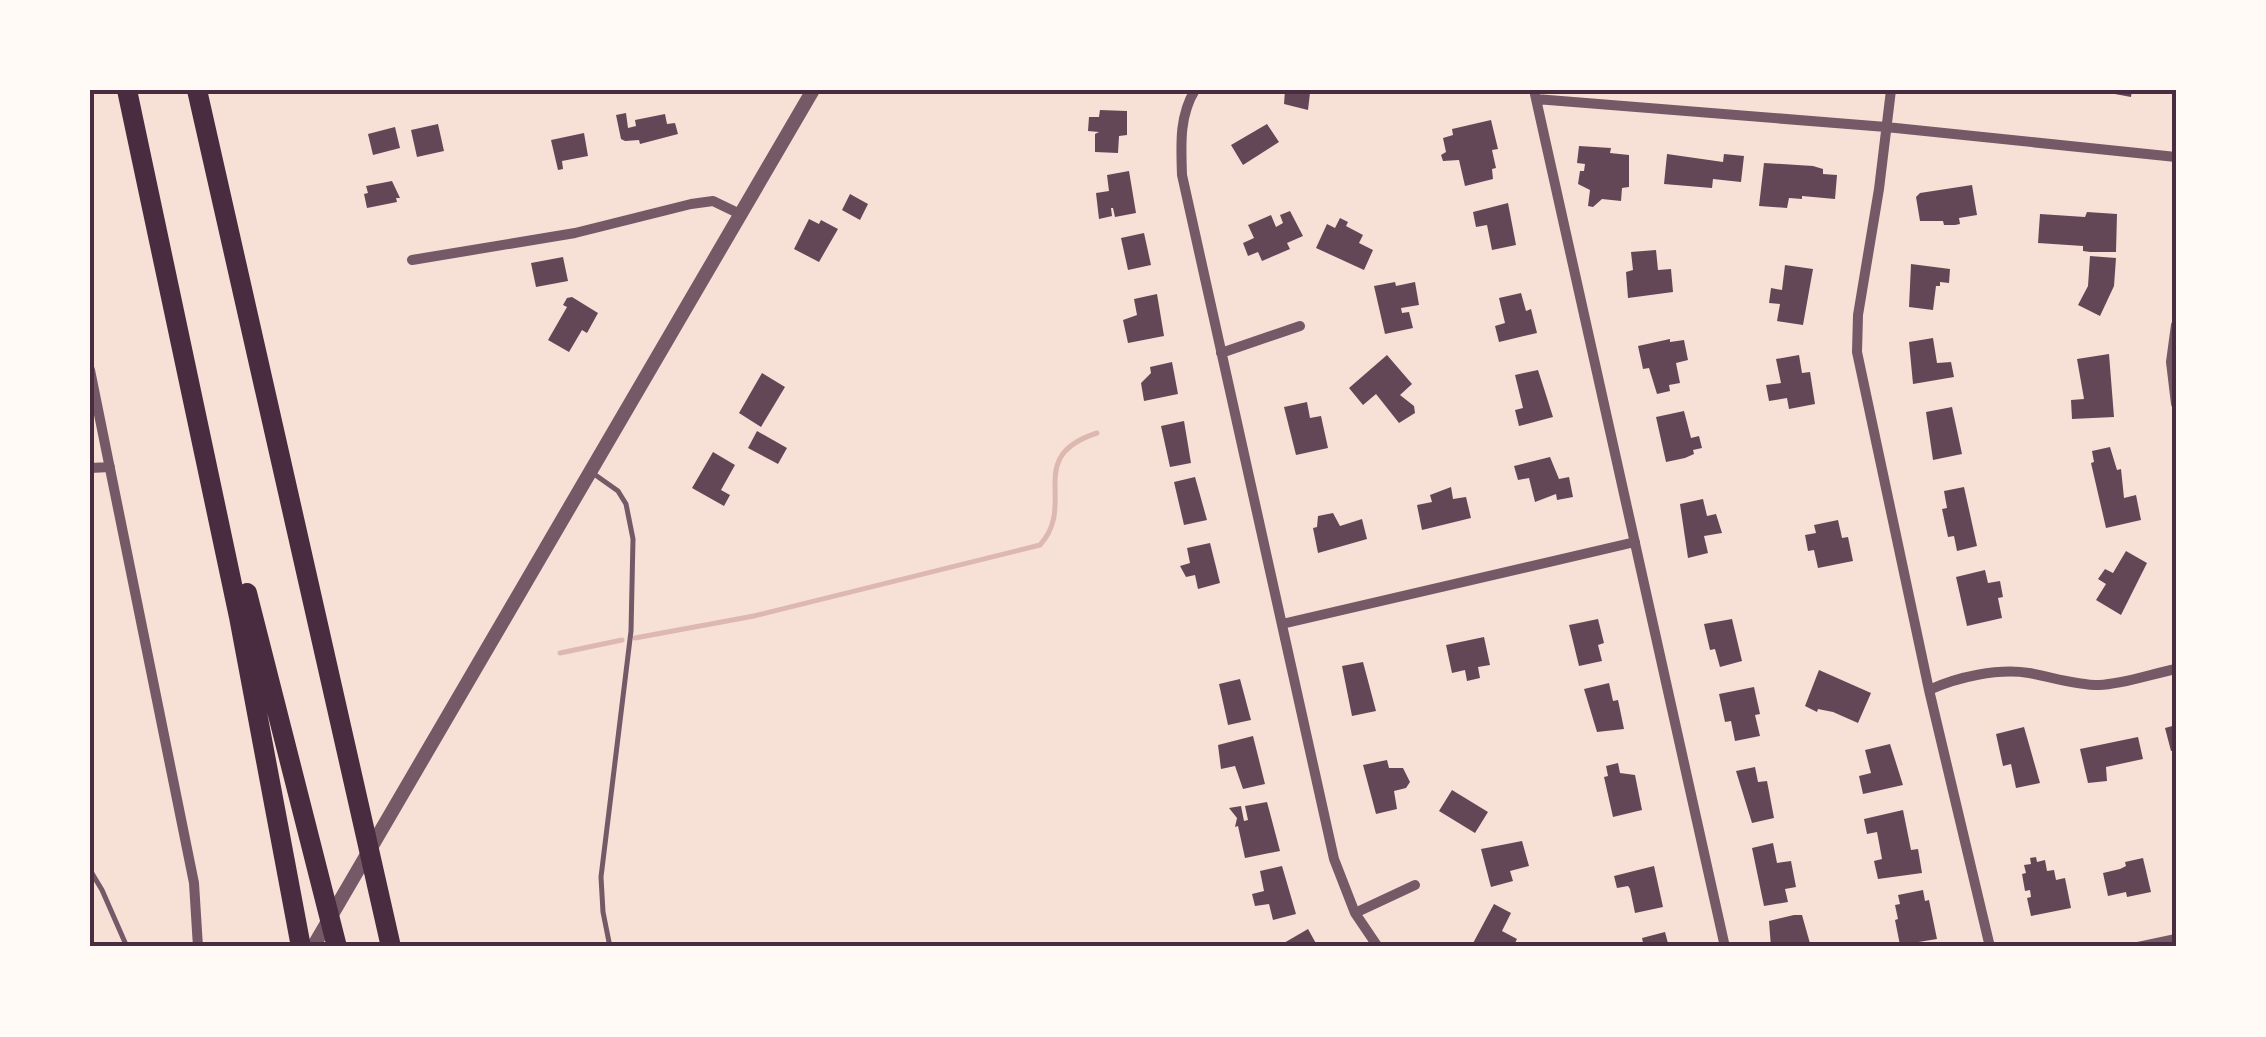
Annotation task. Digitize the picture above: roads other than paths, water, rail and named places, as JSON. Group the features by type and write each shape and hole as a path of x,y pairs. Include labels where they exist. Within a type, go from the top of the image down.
{"highway":[{"path":"127,90 239,617 301,947"},
{"path":"197,90 392,947"},
{"path":"176,310 337,947"}],"street":[{"path":"313,947 814,90"},
{"path":"1195,90 1187,103 1180,136 1182,174 1334,859 1356,913 1378,947"},
{"path":"1891,90 1856,352 1929,690 1990,947"},
{"path":"1725,947 1535,94 2176,157"},
{"path":"412,260 576,232 691,204 714,202 740,214"},
{"path":"2176,325 2171,362 2176,404"},
{"path":"1222,352 1300,326"},
{"path":"90,370 194,883 198,947"},
{"path":"90,468 110,466"},
{"path":"1282,624 1635,542"},
{"path":"1929,690 1944,683 2000,672 2024,672 2078,684 2103,685 2176,669"},
{"path":"1356,913 1414,885"},
{"path":"2138,947 2176,939"}],"lane":[{"path":"591,472 618,490 626,504 633,539 631,631 601,876 610,947"},
{"path":"90,870 127,947"}],"waterway":[{"path":"635,638 754,616 1040,545 1055,513 1056,468 1062,455 1075,443 1097,433"},
{"path":"560,653 622,640"}]}
